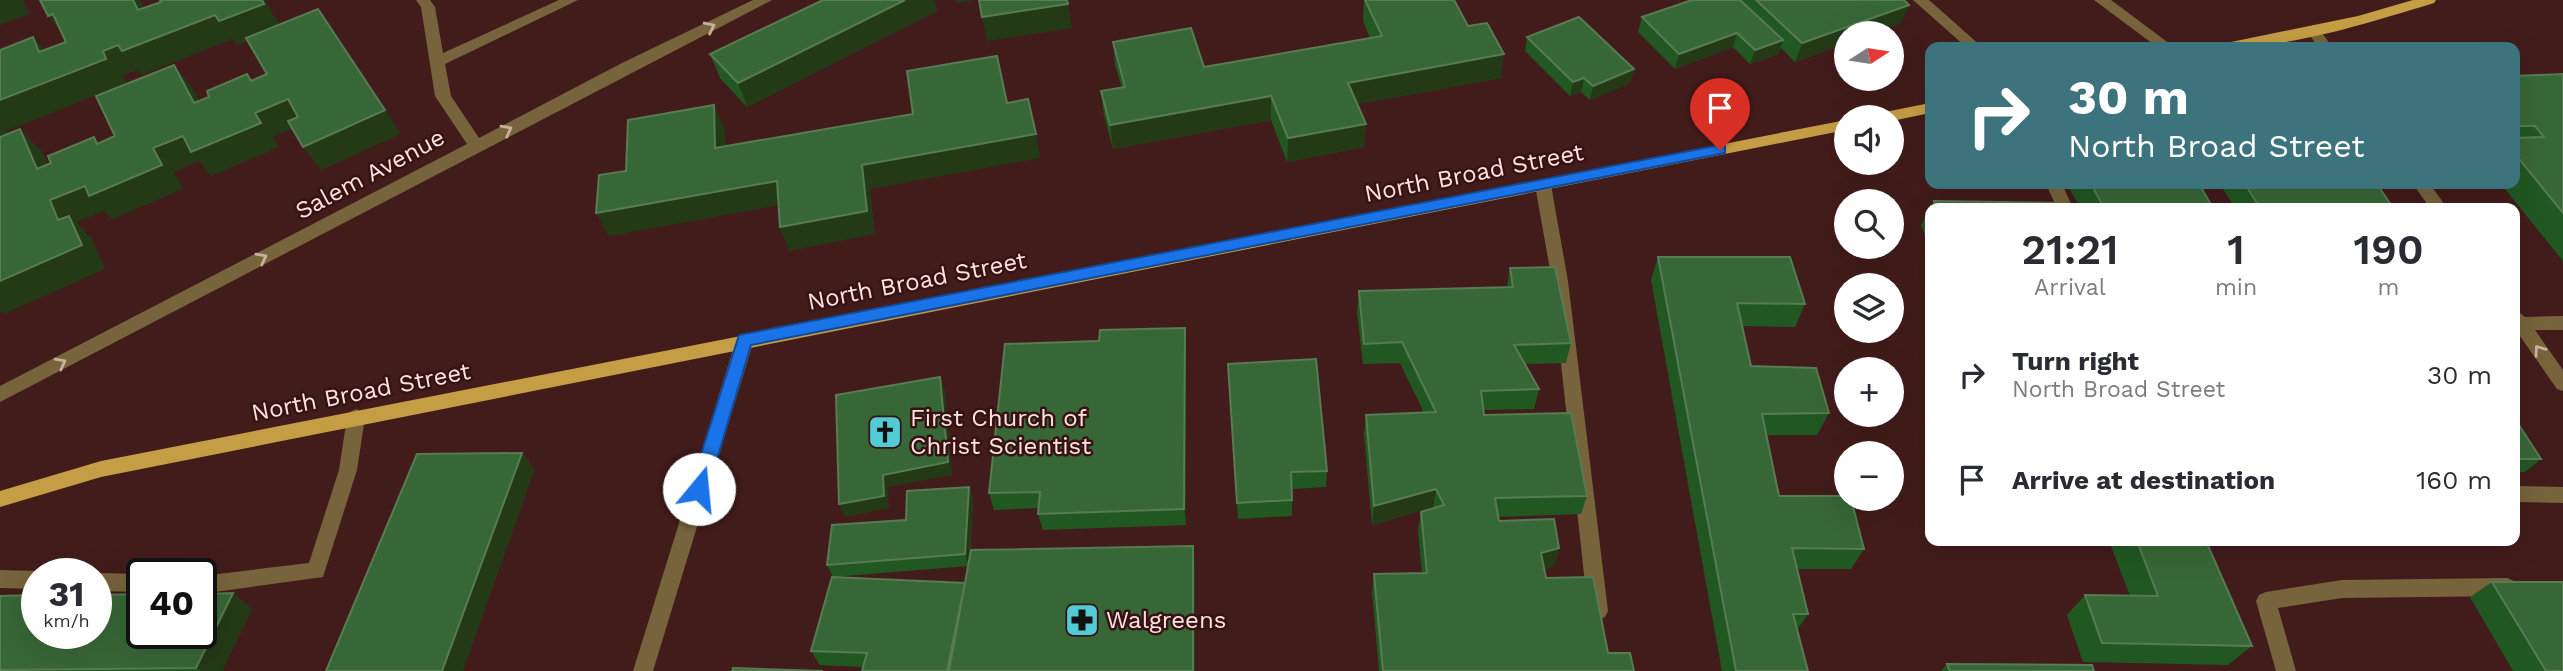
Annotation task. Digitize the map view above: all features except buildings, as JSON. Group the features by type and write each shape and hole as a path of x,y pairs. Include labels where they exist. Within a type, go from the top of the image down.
{"main road":[{"path":"2255,42 2429,0"},
{"path":"1904,113 1925,109"},
{"name":"North Broad Street","path":"0,499 101,468 1834,127"}],"street":[{"path":"423,0 428,7 443,96 476,146"},
{"path":"439,61 571,0"},
{"name":"Salem Avenue","path":"0,395 476,146 765,0"},
{"path":"1920,0 1969,42"},
{"path":"2101,0 2161,42"},
{"path":"2313,30 2321,42"},
{"path":"1543,185 1560,281 1599,625"},
{"path":"2520,320 2563,323"},
{"path":"2520,323 2563,384"},
{"path":"643,671 745,340"},
{"path":"217,583 316,571 348,470 356,417"},
{"path":"2520,494 2563,495"},
{"path":"0,579 21,580"},
{"path":"2286,671 2266,601 2342,589 2524,587"}],"place":[{"name":"First Church of Christ Scientist","path":"885,432"},
{"name":"Walgreens","path":"1082,620"}],"route":[{"path":"699,489 745,340 1720,150"}]}
